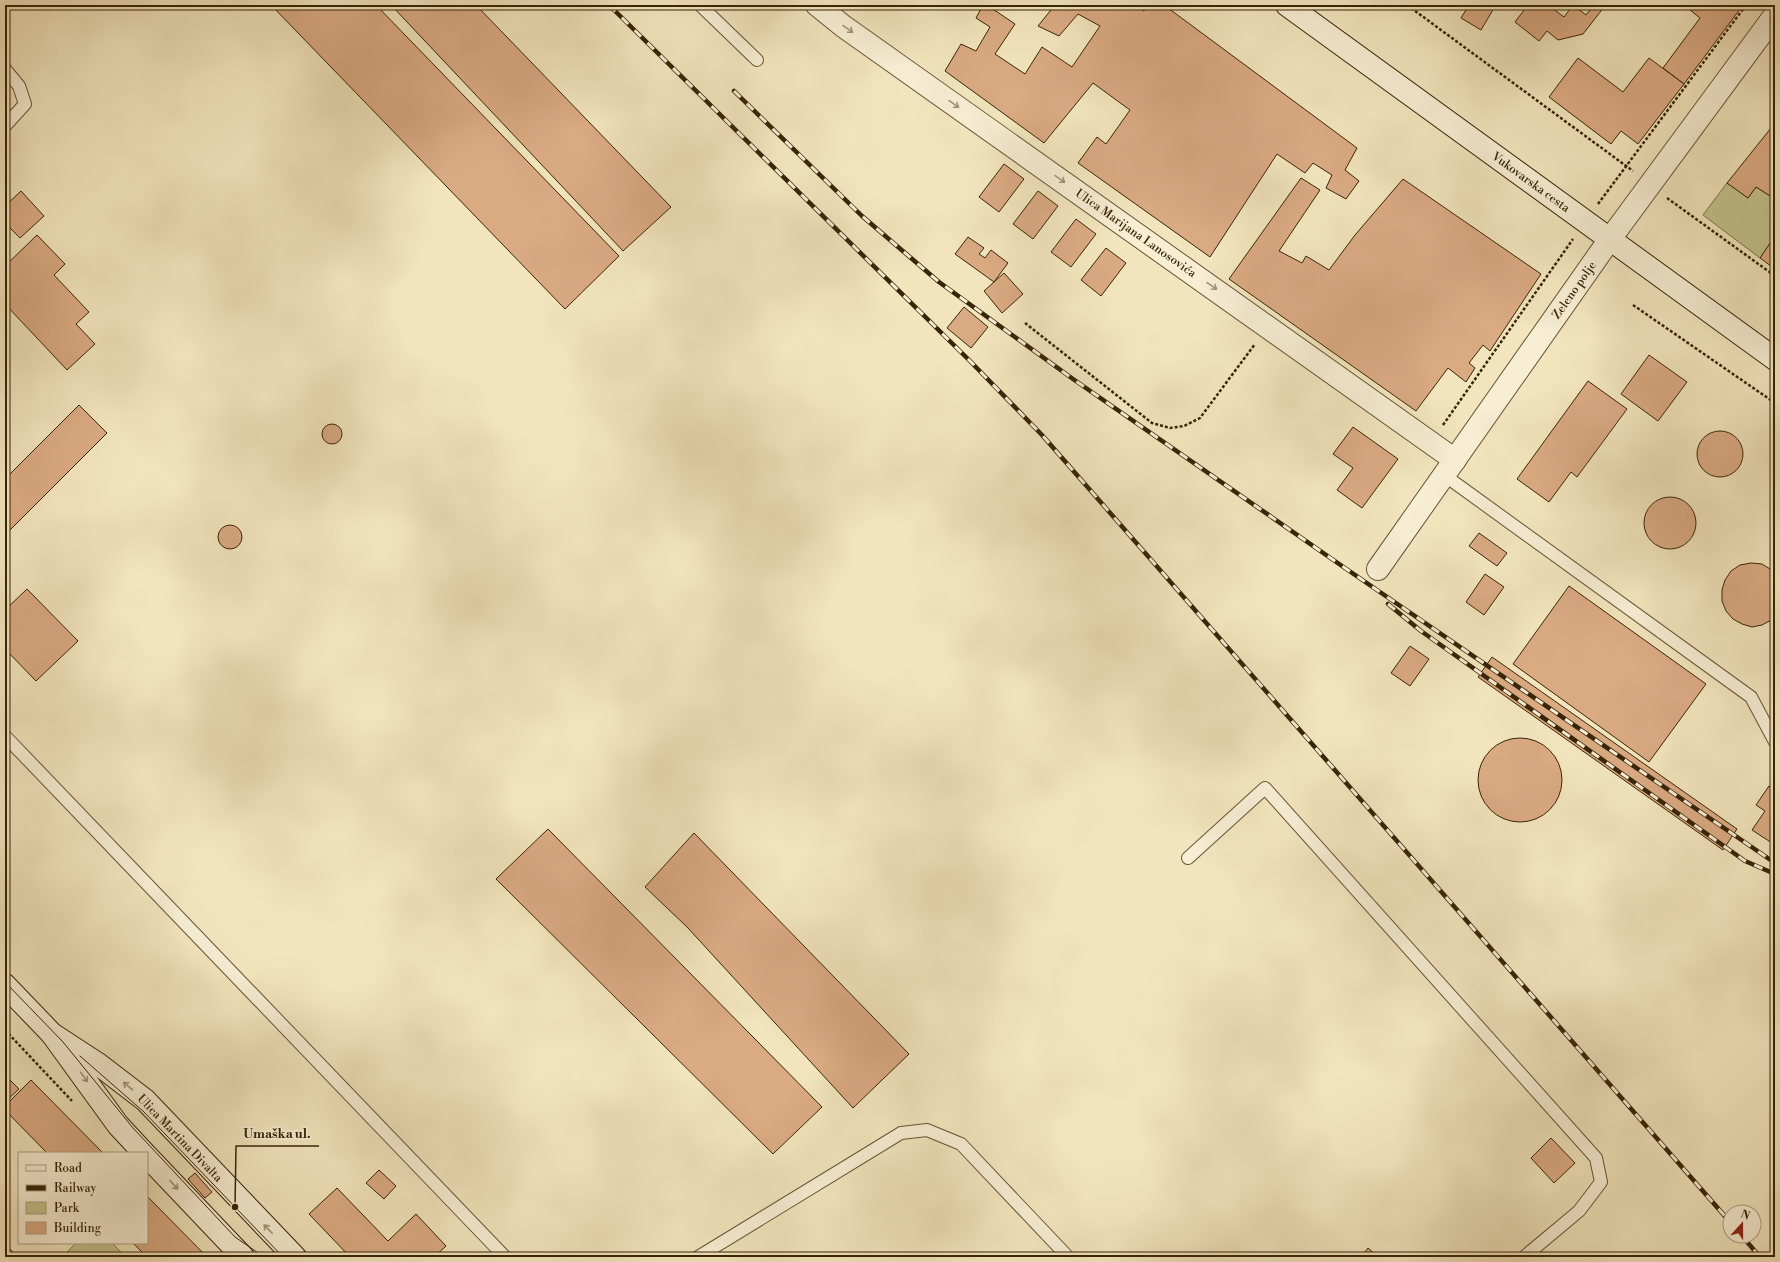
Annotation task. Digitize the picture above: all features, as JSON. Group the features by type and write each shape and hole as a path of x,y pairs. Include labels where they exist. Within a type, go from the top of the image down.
{"street":[{"name":"Ulica Marijana Lanosovića","path":"817,5 849,30 1268,326 1450,467"},
{"name":"Vukovarska cesta","path":"1287,5 1775,359"},
{"name":"Zeleno polje","path":"1378,569 1610,239 1775,15"},
{"name":"Ulica Martina Divalta","path":"5,985 52,1034 118,1125 143,1152"},
{"name":"Ulica Martina Divalta","path":"52,1034 98,1064 145,1100 295,1257"},
{"path":"148,1157 243,1257"}],"lane":[{"path":"700,5 757,60"},
{"path":"5,69 19,86 25,104 5,126"},
{"path":"1450,467 1751,697 1775,742"},
{"path":"5,736 504,1257"},
{"path":"1188,858 1265,788 1596,1158 1601,1182 1579,1210 1524,1257"},
{"path":"698,1257 900,1133 927,1130 961,1144 1068,1257"}],"path":[{"path":"1407,5 1775,276"},
{"path":"1633,306 1775,403"},
{"path":"1025,323 1152,423 1170,428 1184,426 1200,418 1268,326"},
{"path":"5,1030 73,1103"}],"green space":[{"path":"1727,183 1748,198 1756,187 1775,199 1775,236 1760,258 1703,215"},
{"path":"75,1244 113,1244 126,1257 62,1257"}],"building":[{"path":"271,5 376,5 619,256 565,309"},
{"path":"391,5 476,5 671,207 623,251"},
{"path":"983,5 987,5 1015,24 995,54 1025,74 1042,47 1072,67 1100,26 1078,14 1059,36 1038,26 1055,5 1135,5 1144,11 1148,5 1164,5 1357,148 1345,170 1359,181 1346,199 1326,188 1332,175 1313,163 1305,173 1277,154 1210,257 1078,163 1097,137 1106,144 1130,110 1093,83 1044,143 945,71 961,44 976,51 990,27 976,18"},
{"path":"1469,5 1490,5 1494,8 1481,30 1461,18"},
{"path":"1528,5 1548,5 1564,17 1573,5 1586,15 1594,5 1601,5 1604,7 1583,34 1558,40 1547,31 1539,41 1515,22"},
{"path":"1684,5 1743,5 1684,84 1663,68 1700,18"},
{"path":"1578,58 1623,92 1649,58 1684,84 1638,144 1621,131 1611,144 1549,97"},
{"path":"1775,123 1775,199 1756,187 1748,198 1727,183"},
{"path":"1004,164 1024,179 999,212 979,197"},
{"path":"1301,178 1320,190 1279,251 1302,263 1306,256 1329,270 1355,235 1403,179 1541,274 1490,351 1483,345 1469,363 1475,368 1466,382 1448,368 1416,411 1229,279"},
{"path":"21,191 44,216 20,238 5,223 5,206"},
{"path":"1038,191 1058,206 1033,239 1013,224"},
{"path":"1076,219 1096,234 1071,267 1051,252"},
{"path":"37,235 65,264 54,275 89,312 76,324 95,344 67,370 5,304 5,266"},
{"path":"1775,236 1775,269 1760,258"},
{"path":"968,237 984,248 979,254 985,258 991,250 1008,263 994,282 955,254"},
{"path":"1106,248 1126,263 1101,296 1081,280"},
{"path":"1004,273 1023,294 1002,313 984,291"},
{"path":"964,307 988,327 971,348 947,328"},
{"path":"1649,355 1687,382 1658,421 1621,394"},
{"path":"1588,381 1627,409 1577,477 1571,472 1549,502 1517,479"},
{"path":"79,405 107,433 5,535 5,479"},
{"path":"332,424 339,427 342,434 339,441 332,444 325,441 322,434 325,427"},
{"path":"1353,427 1398,459 1362,508 1337,490 1353,468 1333,454"},
{"path":"1720,431 1733,435 1739,441 1743,454 1739,467 1733,473 1720,477 1707,473 1701,467 1697,454 1701,441 1707,435"},
{"path":"1670,497 1680,499 1688,505 1694,513 1696,523 1694,533 1688,541 1680,547 1670,549 1660,547 1652,541 1646,533 1644,523 1646,513 1652,505 1660,499"},
{"path":"230,525 235,526 241,532 241,542 235,548 230,549 225,548 219,542 218,537 219,532 225,526"},
{"path":"1479,533 1507,553 1497,566 1469,546"},
{"path":"1751,563 1762,564 1775,572 1775,618 1762,625 1752,627 1733,619 1726,611 1722,601 1722,590 1725,580 1731,571 1740,565"},
{"path":"1485,574 1504,587 1484,615 1466,602"},
{"path":"1569,586 1706,684 1649,762 1513,664"},
{"path":"27,589 78,641 36,681 5,649 5,610"},
{"path":"1410,646 1429,659 1410,686 1391,673"},
{"path":"1492,657 1737,829 1723,850 1478,677"},
{"path":"1520,738 1536,741 1550,750 1559,764 1562,780 1559,796 1550,810 1536,819 1520,822 1504,819 1490,810 1481,796 1478,780 1481,764 1490,750 1504,741"},
{"path":"1769,786 1775,790 1775,845 1752,830 1765,811 1756,805"},
{"path":"548,829 822,1107 773,1154 496,879"},
{"path":"694,833 909,1054 853,1108 687,927 645,887"},
{"path":"5,1075 19,1089 5,1102"},
{"path":"31,1080 102,1152 46,1152 5,1110 5,1106"},
{"path":"1551,1138 1575,1163 1554,1183 1531,1158"},
{"path":"379,1170 396,1186 384,1199 366,1183"},
{"path":"195,1173 212,1192 205,1198 188,1179"},
{"path":"337,1188 388,1241 416,1214 446,1246 434,1257 350,1257 309,1214"},
{"path":"148,1197 207,1257 147,1257 134,1244 148,1244"},
{"path":"5,1244 18,1257 5,1257"},
{"path":"1368,1248 1378,1257 1361,1257"}],"tram line":[{"path":"5,982 63,1042 133,1128 235,1237 264,1257"},
{"path":"80,1056 144,1112 283,1257"}],"railway":[{"path":"609,5 969,360 1042,435 1722,1213"},
{"path":"734,91 862,216 939,282 1073,379 1342,566 1775,863"},
{"path":"1388,604 1421,631 1745,861 1775,874"},
{"path":"1749,1244 1760,1257"}],"place":[{"name":"Umaška ul.","path":"235,1207"}]}
